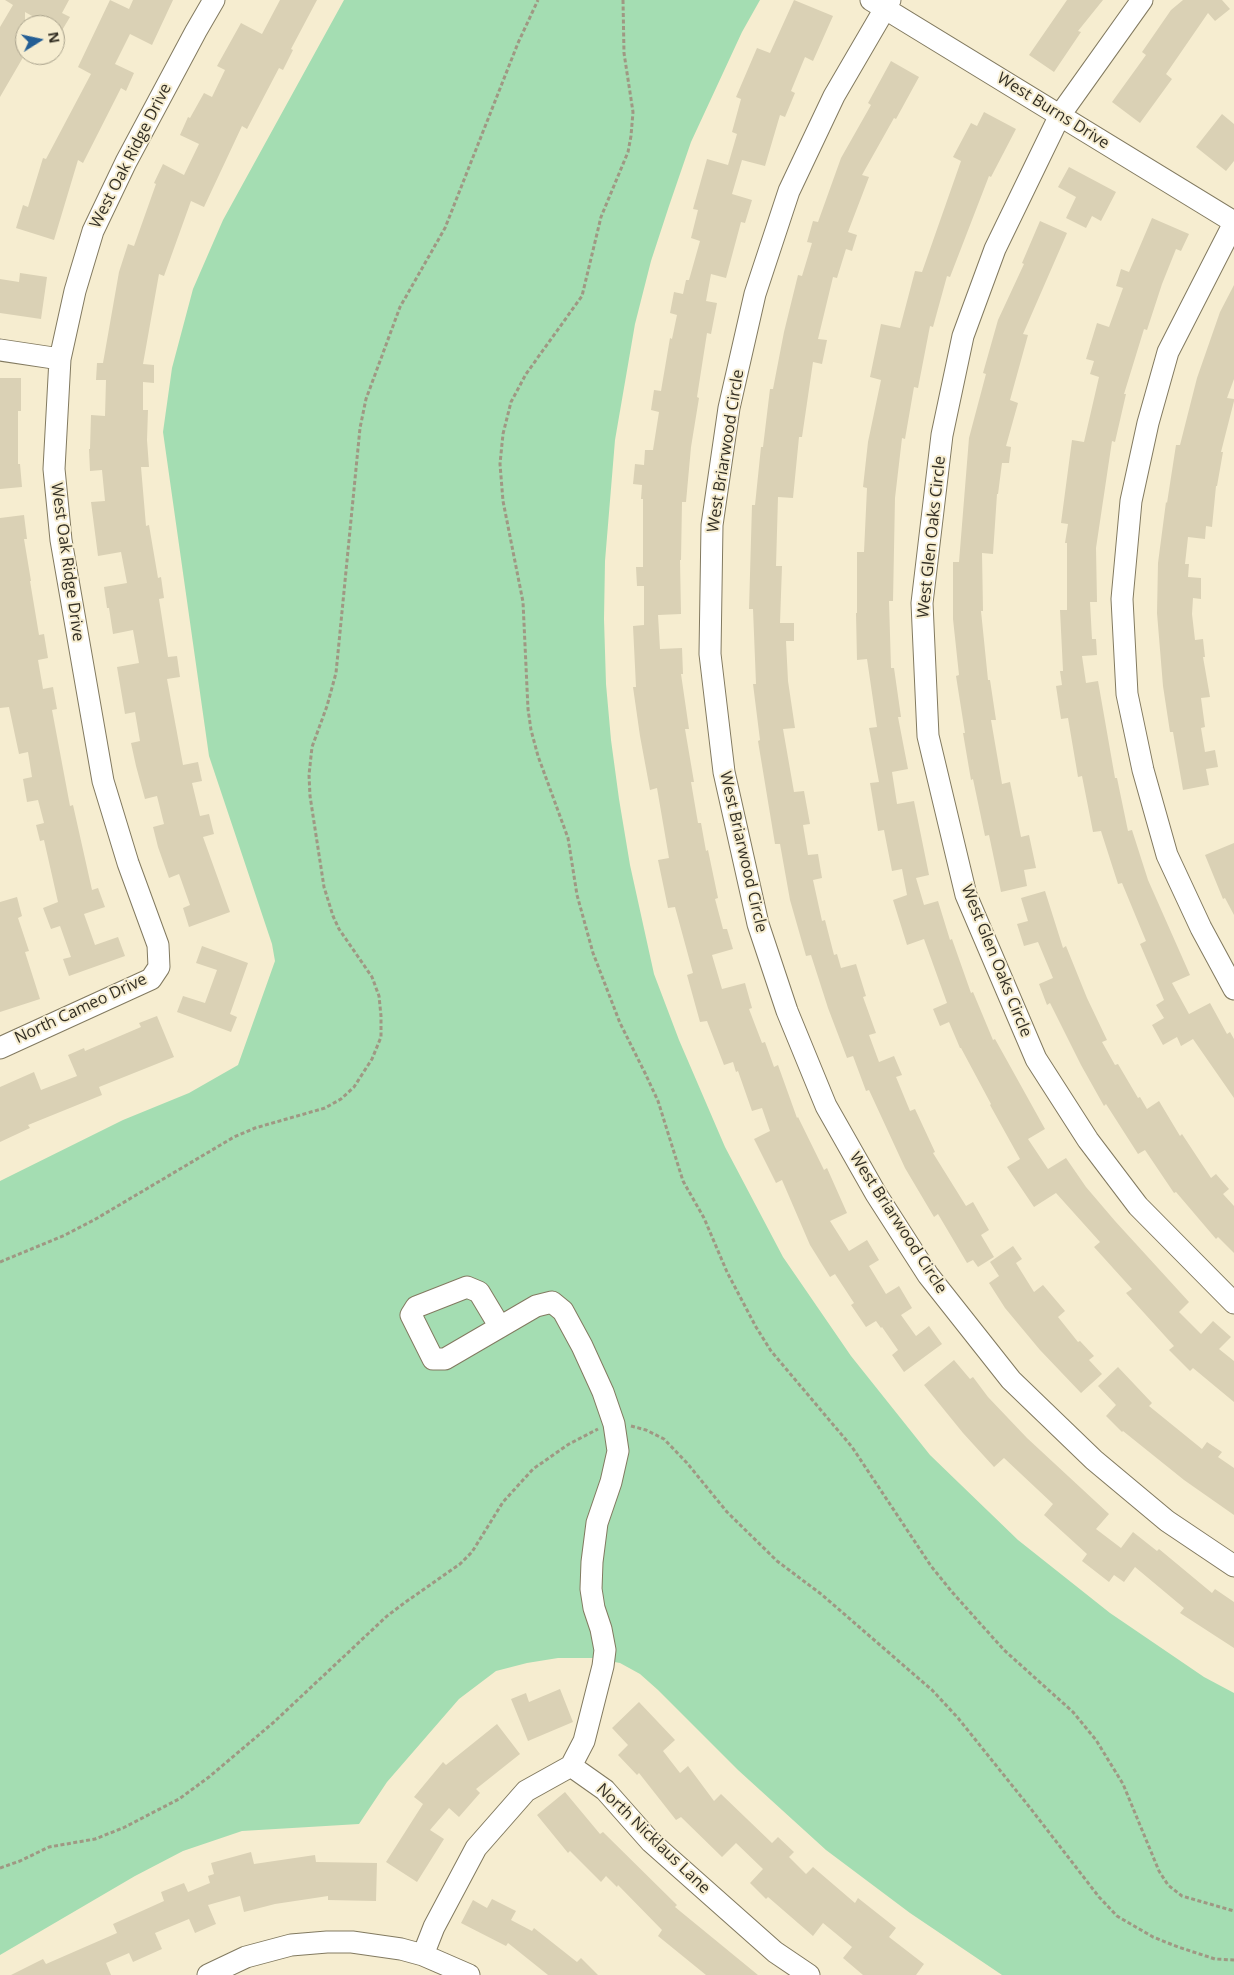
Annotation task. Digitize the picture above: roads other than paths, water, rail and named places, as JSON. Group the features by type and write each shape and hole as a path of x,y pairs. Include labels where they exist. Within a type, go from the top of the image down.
{"street":[{"name":"West Oak Ridge Drive","path":"160,967 158,945 128,863 102,780 61,540 54,469 60,360 75,291 93,231 126,162 214,0"},
{"name":"West Glen Oaks Circle","path":"1142,0 1060,116 995,249 963,336 942,435 922,603 928,736 966,895 1036,1059 1088,1140 1138,1206 1234,1303"},
{"name":"West Burns Drive","path":"882,3 1234,223"},
{"name":"West Briarwood Circle","path":"882,3 789,191 767,256 755,294 729,408 712,525 711,664 724,772 758,924 787,1011 826,1106 876,1194 928,1275 1011,1380 1094,1460 1167,1521 1234,1566"},
{"path":"1234,223 1168,352 1148,423 1131,501 1122,599 1127,694 1143,770 1167,855 1201,928 1234,988"},
{"path":"0,350 60,360"},
{"name":"North Cameo Drive","path":"0,1048 151,979 160,967"},
{"path":"423,1955 434,1927 476,1848 526,1791 571,1766 584,1741 603,1666 605,1650 591,1589 592,1562 597,1523 618,1451 614,1424 603,1392 563,1311 552,1302 536,1306 500,1327"},
{"name":"North Nicklaus Lane","path":"571,1766 605,1790 651,1842 768,1945 809,1975"},
{"path":"208,1975 246,1958 291,1946 327,1942 401,1949 423,1955 469,1975"}]}
